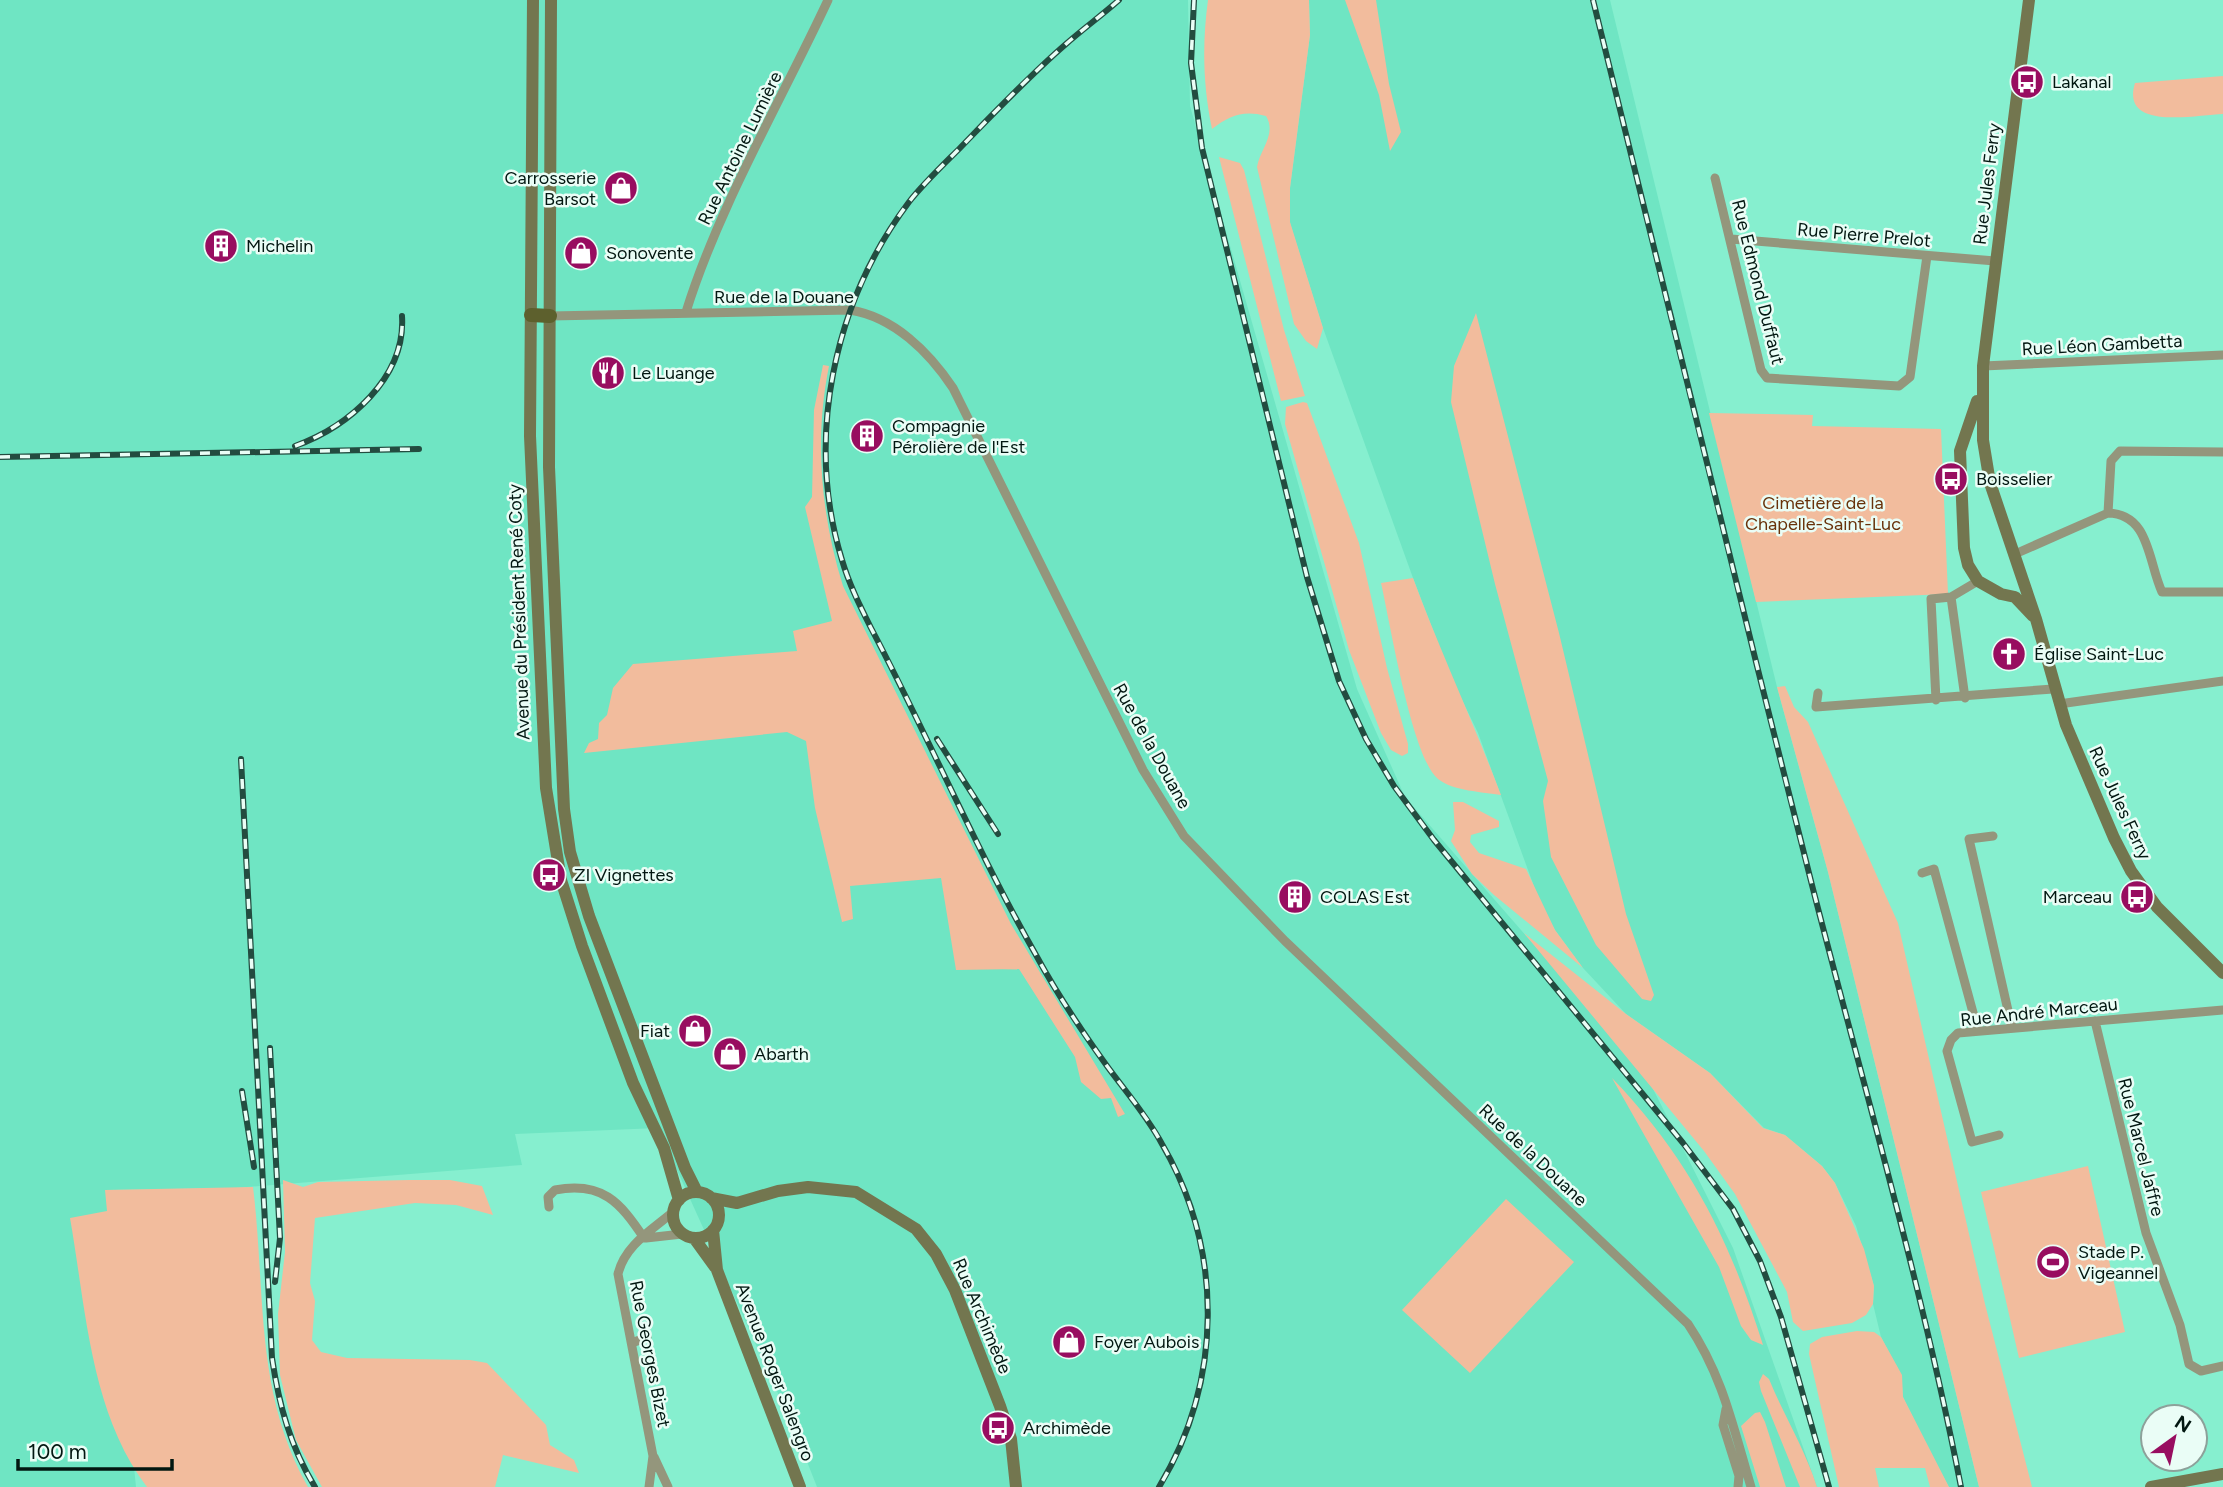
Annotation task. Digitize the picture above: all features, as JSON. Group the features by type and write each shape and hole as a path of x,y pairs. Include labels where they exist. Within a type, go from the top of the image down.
{"main road":[{"name":"Avenue du Président René Coty","path":"533,0 530,436 545,788 553,844 582,946 615,1038 664,1148 676,1206"},
{"name":"Avenue du Président René Coty","path":"551,0 549,467 562,787 570,852 624,1011 685,1168 697,1192"},
{"name":"Rue Jules Ferry","path":"1978,580 1968,565 1964,548 1960,450 1975,412 1983,370 2029,0"},
{"path":"531,315 550,316"},
{"name":"Rue Jules Ferry","path":"1983,370 1983,440 1990,483 2036,619 2053,689 2114,838 2131,871 2157,907 2223,973"},
{"path":"1964,438 1975,433 1983,440"},
{"path":"1978,580 2001,594 2015,597 2036,619"},
{"path":"2015,597 2024,582"},
{"name":"Rue Archimède","path":"711,1198 737,1203 778,1191 831,1188 856,1192 916,1229 936,1254 955,1290 996,1395 1011,1439 1016,1487"},
{"path":"715,1227 718,1210 711,1198 697,1192 676,1206 675,1224 688,1236 715,1227 737,1203"},
{"name":"Avenue Roger Salengro","path":"715,1227 717,1270 800,1487"},
{"name":"Avenue Roger Salengro","path":"688,1236 717,1270"},
{"path":"2151,1487 2223,1474"}],"street":[{"name":"Rue Antoine Lumière","path":"686,312 696,277 716,232 828,0"},
{"name":"Rue Edmond Duffaut","path":"1715,178 1761,370 1767,378 1899,386 1910,377 1927,256"},
{"name":"Rue Pierre Prelot","path":"1731,239 1995,261"},
{"name":"Rue de la Douane","path":"550,316 850,310 879,318 925,353 953,388 1143,770 1183,834 1285,941 1688,1324 1708,1354 1727,1403 1751,1487"},
{"name":"Rue Léon Gambetta","path":"1983,370 2223,355"},
{"path":"2108,513 2111,461 2114,454 2223,452"},
{"path":"2015,554 2108,513 2120,513 2141,528 2162,592 2223,592"},
{"path":"1936,700 1931,648 1931,599 1951,597 1978,580"},
{"path":"1951,597 1965,698"},
{"path":"2059,704 2223,681"},
{"path":"1818,693 1816,707 1965,698 2053,689"},
{"path":"1993,836 1969,839 2012,1028"},
{"path":"1922,873 1934,869 1978,1031"},
{"name":"Rue André Marceau","path":"1998,1135 1972,1142 1948,1051 1951,1040 1958,1033 2223,1010"},
{"name":"Rue Marcel Jaffre","path":"2095,1021 2146,1233 2180,1325 2189,1364 2201,1371 2223,1366"},
{"path":"549,1207 548,1197 555,1189 590,1189 603,1193 622,1207 644,1238 688,1236"},
{"name":"Rue Georges Bizet","path":"649,1487 653,1456 618,1274 627,1252 676,1206"},
{"path":"632,1343 647,1336"},
{"name":"Rue de la Douane","path":"1727,1403 1723,1425 1739,1476 1738,1487"},
{"path":"653,1456 668,1487"}],"shaded area":[{"path":"0,0 1188,0 1190,106 1357,689 1405,797 1644,1071 1733,1248 1817,1487 817,1487 795,1431 658,1128 515,1134 522,1165 235,1188 106,1190 136,1487 0,1487"},
{"path":"1309,0 1610,0 1777,687 1828,872 1979,1487 1949,1487 1903,1397 1901,1375 1881,1337 1873,1304 1874,1286 1856,1226 1835,1183 1822,1166 1785,1135 1764,1128 1710,1073 1626,1014 1583,968 1555,930 1539,900 1478,733 1451,677 1413,578 1323,328 1290,223 1290,188 1310,35"}],"green space":[{"path":"1208,0 1309,0 1310,35 1290,188 1290,222 1323,328 1317,349 1306,341 1294,324 1257,167 1269,135 1266,116 1238,115 1212,129 1204,65"},
{"path":"1345,0 1376,0 1389,84 1401,132 1390,151 1379,95"},
{"path":"2223,76 2223,114 2163,117 2138,108 2133,98 2135,83"},
{"path":"1219,157 1240,163 1244,170 1284,330 1305,396 1281,401"},
{"path":"1476,313 1559,633 1626,914 1654,995 1651,1001 1642,999 1596,945 1551,857 1543,801 1548,781 1495,584 1451,402 1454,366"},
{"path":"823,365 829,366 822,421 822,477 829,532 843,586 1011,924 1125,1114 1118,1117 1111,1098 1101,1099 1081,1082 1075,1057 1019,969 956,970 941,878 850,886 853,919 842,922 815,808 806,741 787,732 584,753 589,743 598,739 599,723 607,715 613,688 633,664 797,651 793,631 832,621 805,507 812,497 814,410"},
{"path":"1307,403 1359,543 1387,668 1408,744 1408,753 1402,756 1391,750 1381,733 1349,650 1285,424 1286,407"},
{"name":"Cimetière de la Chapelle-Saint-Luc","path":"1709,413 1813,415 1812,426 1941,429 1948,594 1756,602"},
{"path":"1413,578 1501,795 1444,783 1428,766 1419,745 1403,688 1381,583"},
{"path":"1785,686 1794,707 1808,722 1898,923 1985,1304 2032,1487 1979,1487 1828,872 1777,687"},
{"path":"1453,802 1463,802 1499,821 1499,827 1471,835 1470,842 1479,853 1526,869 1555,930 1583,968 1472,874 1451,841 1455,830"},
{"path":"1524,933 1626,1014 1710,1073 1763,1128 1785,1135 1822,1166 1835,1183 1864,1249 1874,1286 1873,1304 1866,1315 1852,1323 1803,1331 1793,1322 1787,1292 1735,1194 1704,1151"},
{"path":"1612,1078 1663,1139 1704,1202 1736,1270 1763,1345 1751,1340 1741,1326 1719,1267"},
{"name":"Stade P. Vigeannel","path":"2088,1166 2125,1332 2019,1358 1981,1192"},
{"path":"283,1180 303,1187 318,1182 409,1180 450,1180 482,1186 493,1215 456,1205 415,1203 315,1218 310,1283 315,1301 312,1340 321,1352 347,1358 470,1360 487,1363 546,1425 550,1445 574,1460 579,1473 503,1455 495,1487 322,1487 296,1440 280,1375 278,1314 285,1252"},
{"path":"253,1187 270,1378 278,1415 308,1487 147,1487 128,1458 102,1393 86,1323 70,1218 107,1211 105,1190"},
{"path":"1506,1199 1574,1262 1470,1373 1402,1310"},
{"path":"1857,1331 1874,1332 1881,1337 1902,1375 1903,1397 1949,1487 1930,1487 1925,1468 1875,1468 1879,1487 1839,1487 1809,1354 1810,1344 1822,1337"},
{"path":"1763,1374 1769,1379 1807,1459 1817,1487 1800,1487 1761,1391 1759,1382"},
{"path":"1760,1412 1786,1487 1760,1487 1741,1426 1755,1413"}],"railway":[{"path":"1119,0 1039,69 933,175 909,202 883,241 861,284 845,328 833,374 827,420 826,467 831,514 842,560 863,611 1014,915 1070,1012 1162,1144 1182,1185 1197,1228 1205,1272 1208,1316 1204,1360 1195,1404 1180,1446 1159,1487"},
{"path":"1194,0 1191,63 1202,148 1307,577 1339,681 1366,739 1394,786 1434,840 1683,1143 1733,1209 1760,1261 1781,1317 1829,1487"},
{"path":"1593,0 1785,778 1929,1337 1961,1487"},
{"path":"295,446 335,426 370,397 394,360 401,339 402,316"},
{"path":"0,457 419,449"},
{"path":"937,739 998,834"},
{"path":"241,759 272,1358 287,1425 315,1487"},
{"path":"270,1048 280,1238 275,1282"},
{"path":"242,1091 254,1167"}],"place":[{"name":"Lakanal","path":"2027,82"},
{"name":"Carrosserie Barsot","path":"621,188"},
{"name":"Michelin","path":"221,246"},
{"name":"Sonovente","path":"581,253"},
{"name":"Le Luange","path":"608,373"},
{"name":"Compagnie Pérolière de l'Est","path":"867,436"},
{"name":"Boisselier","path":"1951,479"},
{"name":"Église Saint-Luc","path":"2009,654"},
{"name":"ZI Vignettes","path":"549,875"},
{"name":"COLAS Est","path":"1295,897"},
{"name":"Marceau","path":"2137,897"},
{"name":"Fiat","path":"695,1031"},
{"name":"Abarth","path":"730,1054"},
{"name":"Stade P. Vigeannel","path":"2053,1262"},
{"name":"Foyer Aubois","path":"1069,1342"},
{"name":"Archimède","path":"998,1428"}]}
